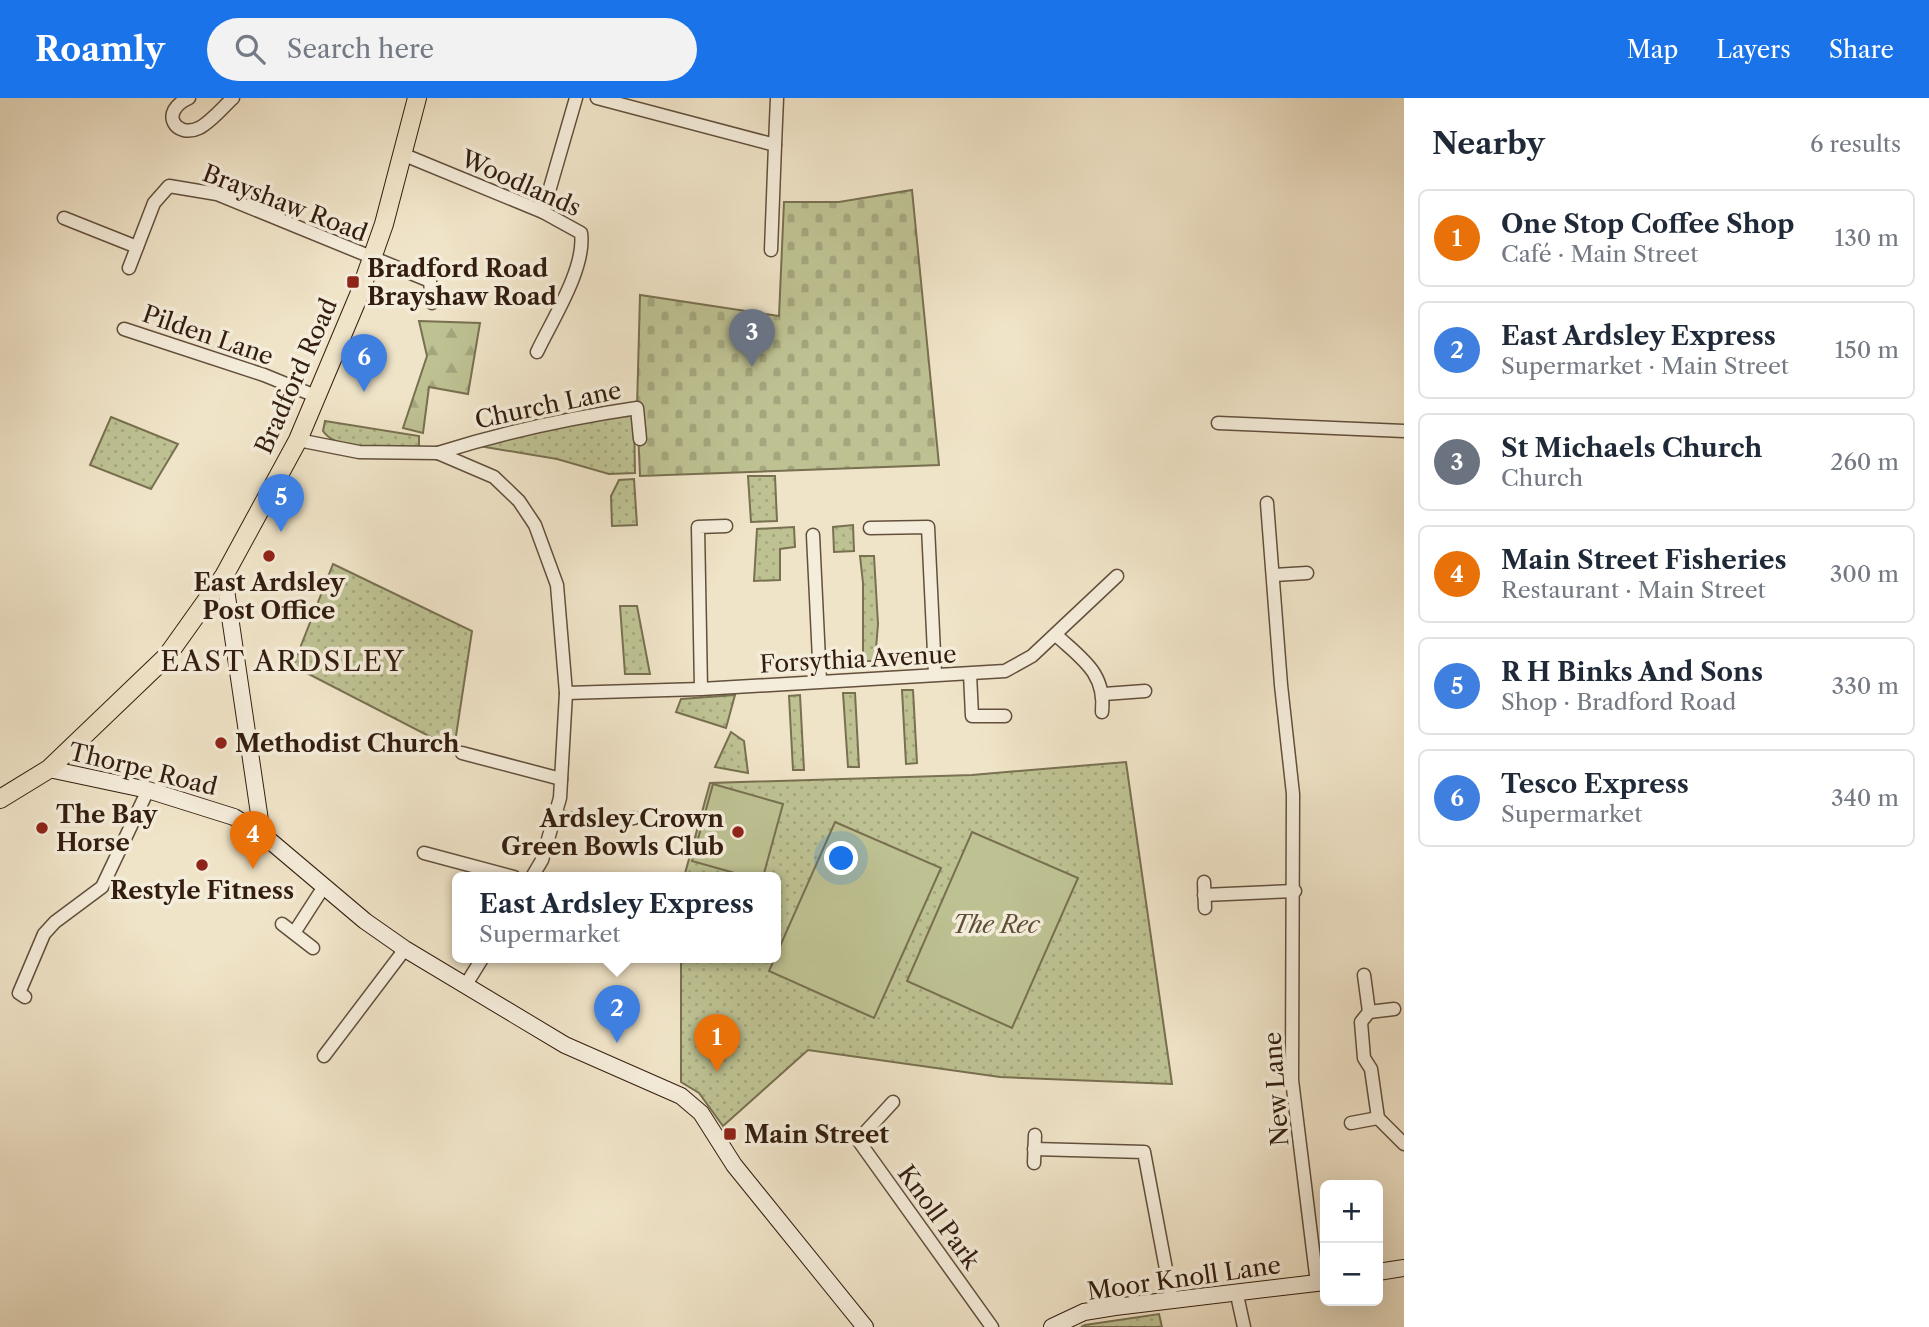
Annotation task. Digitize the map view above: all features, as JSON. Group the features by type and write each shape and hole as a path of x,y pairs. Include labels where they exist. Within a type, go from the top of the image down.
{"main road":[{"name":"Bradford Road","path":"0,799 49,769 167,656 224,576 298,440 318,397 372,258 417,98"}],"street":[{"path":"189,98 172,111 171,119 175,126 189,130 198,129 233,98"},
{"path":"543,212 576,98"},
{"path":"597,98 775,145"},
{"path":"771,250 777,98"},
{"name":"Woodlands","path":"402,154 543,212 581,233 583,244 576,270 537,352"},
{"name":"Brayshaw Road","path":"129,268 154,203 169,186 217,194 372,258"},
{"path":"64,218 137,247"},
{"path":"372,258 430,281 432,303"},
{"name":"Pilden Lane","path":"124,329 264,375 318,397"},
{"name":"Church Lane","path":"438,453 542,424 637,408 640,439"},
{"path":"1218,423 1404,431"},
{"path":"298,440 359,452 438,453 494,477 519,501 535,525 556,585 566,693 557,817 535,872"},
{"name":"New Lane","path":"1267,503 1281,685 1293,794 1295,891 1292,1080 1320,1275"},
{"path":"701,689 698,527 726,526"},
{"path":"870,528 928,527 935,674"},
{"path":"813,536 820,681"},
{"path":"1274,575 1307,573"},
{"path":"224,576 262,834 323,888 405,949 467,983 565,1045 681,1096 701,1113 734,1165 864,1327"},
{"name":"Forsythia Avenue","path":"566,693 701,689 1005,671 1018,665 1056,635 1118,576"},
{"path":"1056,635 1093,670 1104,694 1102,712"},
{"path":"971,674 972,716 1005,716"},
{"path":"1104,694 1145,691"},
{"path":"477,759 480,745"},
{"path":"462,754 561,779"},
{"name":"Thorpe Road","path":"49,769 148,790 234,817 262,834"},
{"path":"26,997 19,993 44,934 55,922 102,887 148,790"},
{"path":"557,817 594,822 634,818"},
{"path":"424,853 495,872"},
{"path":"294,933 323,888"},
{"path":"1205,895 1295,891"},
{"path":"282,924 313,948"},
{"path":"324,1056 405,949"},
{"path":"467,983 479,963"},
{"path":"1364,975 1369,1012"},
{"path":"1394,1009 1369,1012 1361,1022 1364,1058 1371,1069 1378,1118 1404,1144"},
{"name":"Knoll Park","path":"892,1102 858,1140 992,1327"},
{"path":"1352,1123 1378,1118"},
{"path":"1034,1163 1035,1135"},
{"path":"1034,1149 1144,1152 1172,1301"},
{"path":"1383,1271 1404,1268"},
{"name":"Moor Knoll Lane","path":"1052,1327 1084,1312 1237,1295 1320,1282"},
{"path":"1237,1295 1244,1327"}],"green space":[{"path":"912,190 939,465 640,476 637,408 640,295 779,316 784,202 839,202"},
{"path":"419,321 480,323 468,394 429,387 423,433 403,428 427,356"},
{"path":"634,415 635,473 609,474 557,459 479,446 596,418"},
{"path":"111,417 178,444 151,489 90,465"},
{"path":"325,421 419,436 419,447 382,448 341,443 323,431"},
{"path":"748,476 775,476 777,521 751,522"},
{"path":"634,479 637,525 612,526 611,496 619,480"},
{"path":"853,525 854,551 834,552 833,527"},
{"path":"794,527 795,547 780,549 780,580 754,581 757,529"},
{"path":"860,556 874,556 878,624 875,661 863,661 863,583"},
{"path":"333,564 472,631 454,749 293,666"},
{"path":"620,606 637,606 650,674 625,674"},
{"path":"902,690 913,690 917,763 906,764"},
{"path":"843,693 855,693 859,767 848,767"},
{"path":"735,695 726,728 676,712 681,699"},
{"path":"800,695 804,770 793,770 789,696"},
{"path":"731,732 744,741 748,773 715,767"},
{"name":"The Rec","path":"1126,762 1172,1084 1000,1077 808,1050 723,1126 699,1093 681,1082 681,963 781,963 781,872 685,872 710,783 972,775"},
{"name":"Ardsley Crown Green Bowls Club","path":"713,784 783,804 764,872 731,872 692,861"},
{"path":"835,822 941,868 874,1018 769,971 773,963 781,963 781,944"},
{"path":"972,832 1078,878 1012,1028 907,981"},
{"path":"1159,1314 1162,1327 1081,1327 1085,1325"}],"place":[{"name":"Bradford Road Brayshaw Road","path":"353,282"},
{"name":"St Michaels Church","path":"752,367"},
{"name":"Tesco Express","path":"364,392"},
{"name":"R H Binks And Sons","path":"281,532"},
{"name":"East Ardsley Post Office","path":"269,556"},
{"name":"Methodist Church","path":"221,743"},
{"name":"The Bay Horse","path":"42,828"},
{"name":"Ardsley Crown Green Bowls Club","path":"738,832"},
{"name":"Restyle Fitness","path":"202,865"},
{"name":"Main Street Fisheries","path":"253,869"},
{"name":"East Ardsley Express","path":"617,1043"},
{"name":"One Stop Coffee Shop","path":"717,1072"},
{"name":"Main Street","path":"730,1134"}],"district":[{"name":"EAST ARDSLEY","path":"283,661"}]}
